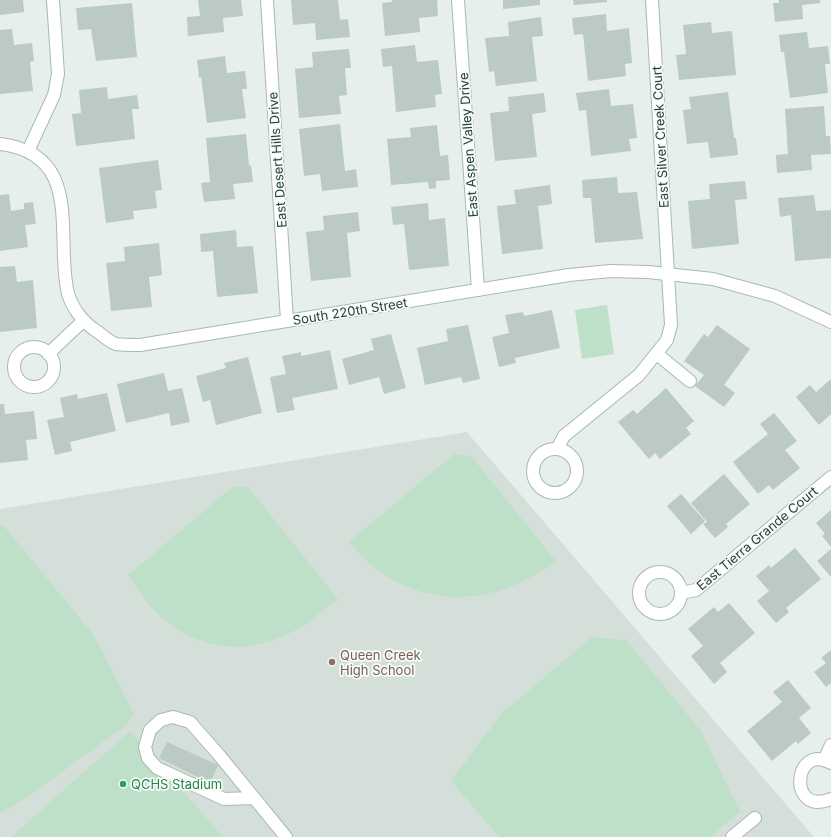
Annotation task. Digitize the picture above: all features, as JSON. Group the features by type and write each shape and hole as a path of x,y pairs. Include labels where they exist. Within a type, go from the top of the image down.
{"street":[{"path":"28,151 54,95 58,74 53,0"},
{"name":"East Desert Hills Drive","path":"267,0 287,321"},
{"name":"East Aspen Valley Drive","path":"458,0 478,290"},
{"name":"East Silver Creek Court","path":"557,449 564,436 639,375 667,340 671,325 652,0"},
{"name":"South 220th Street","path":"0,144 18,146 28,151 41,160 54,176 61,194 67,290 83,321 115,344 140,345 478,290 611,271 669,274 713,279 775,296 803,310 829,316"},
{"path":"48,354 83,321"},
{"path":"657,354 690,381"},
{"name":"East Tierra Grande Court","path":"681,593 696,590 831,476"},
{"path":"254,798 224,799 157,768 148,758 145,747 150,730 161,720 173,717 190,722 254,798 286,837"},
{"path":"831,745 827,762 817,760 806,765 800,776 799,785 806,796 812,800 824,801 831,799"},
{"path":"732,837 755,818"}],"shaded area":[{"name":"Queen Creek High School","path":"467,432 814,837 0,837 0,509"}],"green space":[{"path":"607,305 614,354 582,359 575,310"},
{"path":"454,454 471,456 556,561 530,578 503,590 475,596 448,596 421,592 395,581 371,564 349,542"},
{"path":"234,486 248,487 338,599 306,624 280,638 259,644 238,647 217,645 198,639 179,630 161,617 145,600 128,575"},
{"path":"0,525 3,525 93,634 134,714 125,726 25,799 0,813"},
{"path":"592,637 626,640 701,731 740,812 710,837 499,837 451,781 502,713"},
{"name":"QCHS Stadium","path":"130,731 223,837 11,837"}],"building":[{"path":"0,0 23,0 24,12 0,15"},
{"path":"198,0 241,0 243,16 223,18 224,32 188,36 187,17 200,16"},
{"path":"291,0 338,0 340,20 348,19 350,37 316,40 315,23 293,25"},
{"path":"392,0 437,0 438,16 419,18 420,32 385,36 382,3 392,2"},
{"path":"503,0 540,0 540,5 503,9"},
{"path":"573,0 607,0 607,2 574,5"},
{"path":"779,0 820,0 820,3 802,5 803,19 775,22 773,3 779,3"},
{"path":"132,3 137,57 96,61 91,29 78,30 76,8"},
{"path":"606,14 607,31 629,28 632,63 625,64 626,76 588,81 583,34 574,35 572,18"},
{"path":"541,17 543,36 532,37 537,81 496,86 494,71 489,72 485,38 509,36 508,22"},
{"path":"711,22 712,33 732,31 736,75 679,80 676,55 686,54 683,25"},
{"path":"12,29 14,45 32,43 34,61 30,62 33,91 0,94 0,30"},
{"path":"807,32 809,48 828,46 830,64 825,64 828,93 790,98 784,52 781,52 779,35"},
{"path":"415,45 417,62 438,60 442,94 435,95 436,107 396,112 392,66 383,67 381,49"},
{"path":"349,49 351,68 345,68 347,95 339,96 341,114 299,118 295,69 313,67 312,52"},
{"path":"225,56 227,73 245,71 247,89 242,89 246,118 207,123 201,77 199,78 197,60"},
{"path":"107,87 108,99 137,95 139,109 132,109 135,139 76,146 72,114 81,113 79,90"},
{"path":"609,89 611,106 633,104 637,138 629,139 631,151 591,156 586,110 579,111 576,93"},
{"path":"728,92 734,138 736,138 738,155 710,158 708,142 687,144 683,110 691,109 689,97"},
{"path":"544,93 546,112 532,114 537,157 495,161 490,113 509,111 508,97"},
{"path":"824,106 826,136 830,136 831,154 811,155 812,170 777,173 776,155 788,154 785,109"},
{"path":"340,124 345,171 356,169 358,187 322,191 320,174 304,176 299,129"},
{"path":"437,125 440,156 448,155 450,180 436,181 436,188 429,189 428,182 391,185 387,139 411,137 410,128"},
{"path":"246,134 249,166 251,165 253,182 233,184 235,199 204,202 201,183 210,182 206,138"},
{"path":"158,160 162,190 155,191 157,208 133,211 134,219 106,223 99,168"},
{"path":"617,177 618,193 637,192 643,239 595,243 591,198 583,198 582,180"},
{"path":"745,181 747,199 735,200 739,244 692,249 688,201 710,199 709,184"},
{"path":"550,185 552,204 538,206 543,249 502,254 497,206 516,204 514,190"},
{"path":"9,194 11,211 24,209 24,203 33,202 36,224 25,225 28,247 0,251 0,195"},
{"path":"814,195 816,211 831,210 831,258 795,261 791,215 780,217 778,198"},
{"path":"428,203 429,220 445,218 449,266 409,270 404,224 393,225 391,207"},
{"path":"358,212 360,231 347,233 351,277 311,281 306,232 324,230 323,216"},
{"path":"236,230 237,247 253,246 258,293 217,297 213,251 201,252 200,234"},
{"path":"159,243 162,275 149,277 152,307 111,311 106,263 125,261 124,247"},
{"path":"15,266 17,282 33,280 37,328 0,332 0,267"},
{"path":"552,310 560,348 515,358 516,363 499,367 492,337 509,333 505,315 523,312 524,316"},
{"path":"468,325 480,379 463,383 461,377 425,385 417,348 448,341 446,329"},
{"path":"717,325 750,349 724,385 735,393 724,407 695,386 704,375 684,361 704,334 708,337"},
{"path":"391,334 406,388 384,394 379,377 349,385 342,359 374,350 371,339"},
{"path":"330,350 338,389 292,398 295,410 277,413 270,377 286,374 282,356 301,352 301,356"},
{"path":"248,357 262,413 216,425 210,400 203,402 196,376 226,368 224,363"},
{"path":"164,373 168,391 182,388 190,422 171,426 169,413 126,423 117,384"},
{"path":"831,379 831,414 819,425 796,397 810,385 816,392"},
{"path":"666,388 694,421 686,428 691,434 660,459 655,453 649,459 618,422 633,410 637,414"},
{"path":"107,393 116,431 70,442 72,451 55,455 47,420 64,417 60,398 77,394 78,399"},
{"path":"0,404 4,404 5,414 34,411 37,439 26,440 28,460 0,463"},
{"path":"774,413 797,441 785,450 800,468 773,490 769,485 758,494 733,462 768,434 760,424"},
{"path":"724,474 750,504 726,524 728,527 715,538 703,524 707,522 691,503"},
{"path":"681,494 705,521 691,534 667,506"},
{"path":"831,510 831,547 822,536 825,534 816,523"},
{"path":"795,548 821,579 786,608 789,612 776,623 757,601 769,591 756,576 769,565 771,568"},
{"path":"831,549 831,577 817,561"},
{"path":"729,603 755,633 720,663 727,672 714,684 691,656 703,646 688,629 714,607 718,612"},
{"path":"831,650 831,683 826,687 814,672 826,663 821,658"},
{"path":"788,680 811,708 799,718 811,733 798,744 796,741 772,761 747,731 782,702 773,692"},
{"path":"167,742 218,765 210,783 159,758"}],"place":[{"name":"Queen Creek High School","path":"332,662"},
{"name":"QCHS Stadium","path":"123,784"}]}
